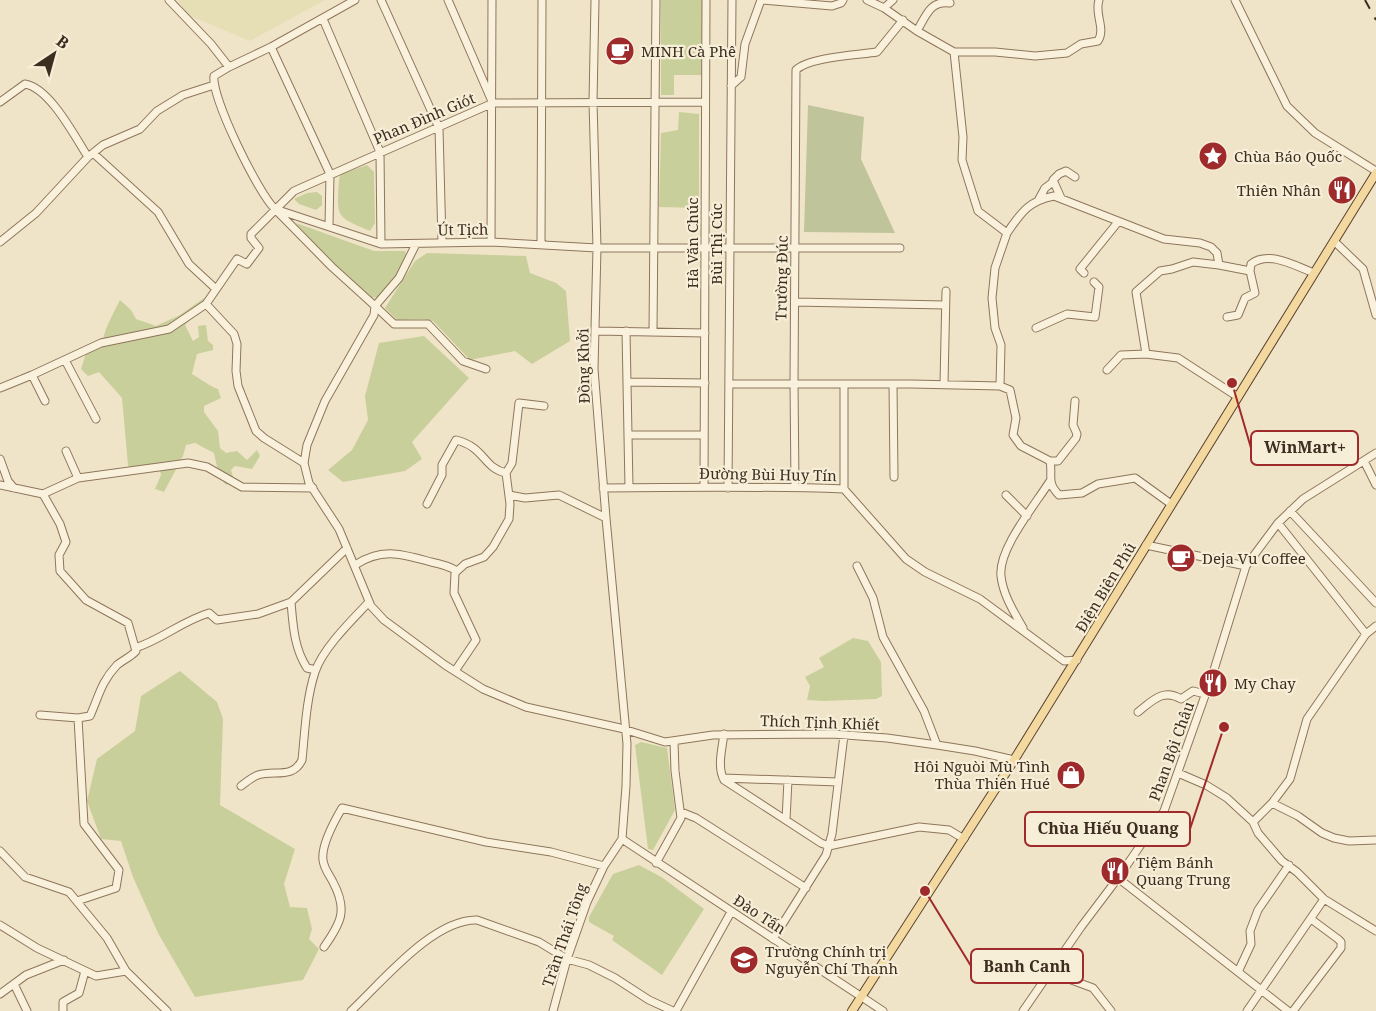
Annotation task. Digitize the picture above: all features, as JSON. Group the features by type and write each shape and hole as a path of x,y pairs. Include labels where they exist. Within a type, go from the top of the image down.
{"main road":[{"name":"Điện Biên Phủ","path":"852,1011 1077,660 1376,172"}],"street":[{"path":"169,0 211,44 229,67"},
{"path":"355,0 214,76 214,85 250,171 267,202 332,267 394,324 428,324 463,361 486,369"},
{"path":"381,0 439,128 442,242"},
{"path":"448,0 493,103"},
{"path":"491,242 492,0"},
{"path":"541,245 542,0"},
{"name":"Đồng Khởi","path":"595,0 593,102 597,248 594,369 625,730"},
{"path":"652,332 656,0"},
{"name":"Hà Văn Chúc","path":"704,486 706,0"},
{"name":"Bùi Thị Cúc","path":"728,488 732,0"},
{"path":"731,86 741,77 746,44 761,0 831,6 843,0"},
{"path":"867,0 884,8 954,52 994,52 1035,56 1067,53 1082,44 1098,41 1101,35 1097,4 1099,0"},
{"path":"884,8 893,0"},
{"path":"1235,0 1287,106 1315,133 1376,172"},
{"path":"918,31 934,4 950,3"},
{"path":"323,19 380,152 381,244"},
{"name":"Trường Đúc","path":"795,487 796,70 801,66 828,59 877,52 903,20"},
{"path":"271,47 330,174 329,226"},
{"path":"954,52 963,137 962,160 978,211 1007,233"},
{"path":"0,102 25,84 39,89 90,155 158,212 189,264 216,289 206,304 166,330 101,342 0,388"},
{"path":"0,242 36,213 90,155 106,144 140,129 157,111 183,95 214,85"},
{"name":"Phan Đình Giót","path":"216,289 237,259 247,264 259,248 251,238 251,234 294,191 493,103 705,102"},
{"path":"1000,386 1001,345 995,328 992,298 995,268 1007,233 1020,215 1039,198 1059,174 1066,171 1075,177"},
{"path":"1053,182 1060,198"},
{"path":"1039,198 1054,196 1164,239 1200,243 1211,247 1217,253 1219,265"},
{"name":"Út Tịch","path":"274,209 381,244 491,242 597,248 900,248"},
{"path":"1084,273 1080,269 1118,222"},
{"path":"1334,241 1363,269 1376,315"},
{"path":"241,786 256,776 294,771 299,767 302,760 306,716 316,670 339,633 369,602 339,529 313,488 304,463 307,445 316,419 374,315 375,306 399,278 416,244"},
{"path":"1227,317 1238,315 1245,298 1255,293 1250,271 1251,264 1258,259 1278,259 1314,273"},
{"path":"1146,354 1136,292 1160,271 1193,262 1250,271"},
{"path":"1036,328 1067,314 1095,317 1099,287 1094,282"},
{"path":"944,384 946,291"},
{"path":"795,302 945,305"},
{"path":"206,304 234,334 237,344 238,386 256,431 304,463"},
{"path":"596,330 705,333"},
{"path":"626,331 629,488"},
{"path":"1107,370 1121,355 1146,354 1178,357 1238,397"},
{"path":"64,360 96,419"},
{"path":"32,375 45,401"},
{"path":"627,382 705,383"},
{"path":"730,384 1000,386 1010,390 1016,418 1013,435 1021,446 1050,461 1058,461 1076,438 1077,434 1073,425 1075,401"},
{"path":"844,384 844,489"},
{"path":"893,384 894,477"},
{"path":"455,671 476,640 454,593 455,573 465,564 484,557 493,547 508,519 510,504 506,473 512,463 519,403 544,406"},
{"path":"628,435 704,435"},
{"path":"427,504 442,475 442,465 456,440 470,444 493,467 506,473"},
{"path":"66,451 78,478"},
{"name":"Phan Bội Châu","path":"1023,1011 1164,811 1246,566 1278,523 1303,499 1376,453"},
{"path":"0,459 8,481 14,488"},
{"path":"1050,461 1050,481 1053,489 1059,495 1082,493 1098,484 1135,478 1171,504"},
{"path":"1364,461 1376,485"},
{"path":"0,485 44,494 78,478 193,463 207,466 242,487 313,488"},
{"path":"1024,631 1006,597 1001,577 1001,560 1050,481"},
{"name":"Đường Bùi Huy Tín","path":"603,488 704,486 844,489 906,559 925,572 980,599 1064,661 1077,660"},
{"path":"40,715 78,718 90,716 99,690 106,679 118,665 135,653 128,623 86,600 60,572 59,555 66,543 60,524 44,494"},
{"path":"509,495 525,498 559,495 606,518"},
{"path":"1006,495 1028,516"},
{"path":"1290,511 1375,602"},
{"path":"1278,523 1366,634"},
{"path":"1146,545 1246,566"},
{"path":"135,648 208,613 217,620 258,614 291,602 347,548"},
{"path":"355,565 366,557 386,553 405,554 448,566 457,571"},
{"path":"857,566 873,598 884,637 924,711 937,745"},
{"path":"291,602 293,632 300,657 307,668 316,670"},
{"name":"Thích Tịnh Khiết","path":"369,602 384,620 483,689 526,707 625,730 664,742 724,734 844,735 937,745 1014,760"},
{"path":"1252,822 1272,803 1290,779 1307,719 1366,634 1376,626"},
{"path":"1138,712 1160,695 1173,694 1181,699 1193,692 1205,694"},
{"path":"77,901 116,888 119,870 84,825 78,718"},
{"name":"Trần Thái Tông","path":"553,1011 567,958 587,902 604,866 622,839 626,786 625,730"},
{"path":"724,734 720,765 723,778 728,784 821,843 829,846 919,827 949,830 964,839"},
{"path":"773,939 826,855 844,735"},
{"path":"656,863 680,821 674,742"},
{"path":"1178,773 1206,785 1227,798 1252,822 1271,849 1324,899 1376,931"},
{"path":"723,778 838,782"},
{"path":"786,820 788,780"},
{"path":"1272,803 1334,838 1348,841 1376,840"},
{"path":"324,947 338,927 341,909 338,894 326,872 322,858 330,830 342,808 486,842 551,852 604,866"},
{"path":"681,812 696,818 806,888"},
{"name":"Đào Tấn","path":"622,839 883,1011"},
{"path":"0,851 25,877 69,892 107,938 126,971 167,1011"},
{"path":"1238,972 1251,944 1250,931 1258,910 1288,865"},
{"path":"1118,878 1260,990 1291,1011 1341,948 1341,942 1338,939 1311,919"},
{"path":"1247,1011 1324,899"},
{"path":"351,1011 419,945 449,926 467,920 477,920 539,942 567,958 598,969 655,1003 674,1011 731,912"},
{"path":"0,925 37,948 96,976 126,971"},
{"path":"0,994 35,971 64,960"},
{"path":"63,1011 63,1002 79,993 85,971"},
{"path":"1050,972 1093,988 1111,1011"},
{"path":"14,984 27,1011"},
{"path":"651,1011 655,1003"}],"shaded area":[{"path":"178,0 325,0 250,41 188,15"}],"green space":[{"path":"661,0 702,0 703,75 674,75 674,95 661,95"},
{"path":"808,105 864,117 861,159 895,233 804,232"},
{"path":"679,112 699,114 699,208 659,207 661,133 678,130"},
{"path":"367,165 374,172 375,223 370,231 344,218 338,208 341,174"},
{"path":"317,192 322,196 322,205 316,210 299,204 294,199 307,193"},
{"path":"296,223 374,251 405,251 407,259 380,297 370,298 332,264"},
{"path":"427,253 526,256 530,273 556,283 566,291 570,341 532,364 515,351 470,360 433,321 397,320 385,308 415,261"},
{"path":"204,298 207,303 185,325 193,341 199,337 198,326 206,325 208,341 213,345 213,350 197,354 192,374 218,389 221,398 204,406 204,412 218,431 220,448 226,453 237,451 247,460 257,450 260,456 252,469 235,466 231,470 234,480 226,485 219,476 214,453 195,443 186,445 183,456 164,492 155,489 161,475 159,467 131,473 128,465 122,398 99,372 88,376 81,369 86,353 108,343 103,339 104,334 120,300 131,310 136,319 156,326 180,315"},
{"path":"424,336 469,378 412,442 422,459 405,471 343,482 328,470 352,450 368,420 365,396 379,343"},
{"path":"853,638 868,641 881,662 882,696 876,699 807,700 810,686 805,677 824,667 819,658"},
{"path":"180,671 217,702 223,719 220,805 295,849 284,884 290,907 307,908 312,929 309,939 319,949 303,980 195,997 158,933 133,877 121,841 101,839 87,801 97,759 135,731 141,696"},
{"path":"641,742 667,748 675,810 653,850 648,849 635,745"},
{"path":"639,865 663,878 704,909 662,975 612,940 614,936 589,922 589,917 613,874"}],"railway":[{"path":"1365,0 1376,20"}],"place":[{"name":"MINH Cà Phê","path":"620,51"},
{"name":"Chùa Báo Quốc","path":"1213,156"},
{"name":"Thiên Nhân","path":"1342,190"},
{"name":"WinMart+","path":"1232,383"},
{"name":"Deja Vu Coffee","path":"1181,558"},
{"name":"My Chay","path":"1213,683"},
{"name":"Chùa Hiếu Quang","path":"1224,727"},
{"name":"Hôi Nguòi Mù Tình Thùa Thiên Hué","path":"1071,775"},
{"name":"Tiệm Bánh Quang Trung","path":"1115,871"},
{"name":"Banh Canh","path":"925,891"},
{"name":"Trường Chính trị Nguyễn Chí Thanh","path":"744,960"}]}
